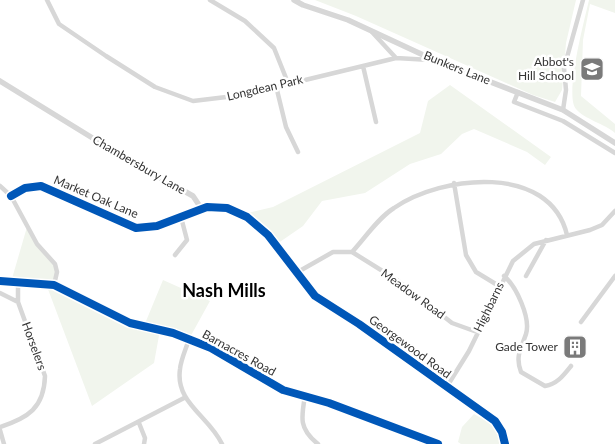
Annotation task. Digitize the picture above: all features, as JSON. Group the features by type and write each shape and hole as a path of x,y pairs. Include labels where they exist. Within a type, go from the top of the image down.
{"street":[{"name":"Longdean Park","path":"47,0 59,24 155,87 193,101 243,96 288,83 396,58 434,60"},
{"path":"210,0 244,20 274,48 288,83"},
{"name":"Bunkers Lane","path":"294,0 303,6 348,20 434,60 563,110 615,143"},
{"path":"563,110 566,90 564,68 583,0"},
{"path":"370,30 396,58"},
{"path":"363,66 376,122"},
{"name":"Chambersbury Lane","path":"0,81 125,158 193,196 201,208"},
{"path":"276,86 286,127 298,152"},
{"path":"518,92 514,102 563,122 615,153"},
{"path":"201,208 213,206 227,208 257,224 296,273 333,252 352,252 393,208 436,188 454,183 469,181 491,182 512,185 536,194 560,214 567,235 590,230 602,225 615,211"},
{"path":"454,183 466,255 476,272 499,286"},
{"path":"0,186 11,196 37,244 55,264 57,272 54,285"},
{"name":"Market Oak Lane","path":"11,196 26,188 41,186 136,228 157,226 181,218 201,208"},
{"path":"175,255 187,240 181,218"},
{"name":"Highbarns","path":"446,388 513,261 534,244 567,235"},
{"path":"526,276 546,240"},
{"name":"Meadow Road","path":"352,252 397,280 452,323 477,332"},
{"name":"Georgewood Road","path":"296,273 323,302 359,324 446,388 495,421 502,432 505,444"},
{"path":"504,276 517,292 526,320 527,332 517,355 521,372 545,386 561,379 571,366"},
{"path":"581,322 615,276"},
{"name":"Barnacres Road","path":"0,281 54,285 130,323 189,339 211,348 282,390 330,403 438,444"},
{"name":"Horselers","path":"0,429 22,420 37,407 45,388 45,376 18,302 18,282"},
{"path":"0,293 18,302"},
{"path":"189,339 180,367 179,385 184,398 211,427 222,444"},
{"path":"305,396 301,417 309,437 318,444"},
{"path":"95,444 139,423 184,398"},
{"path":"139,423 145,438 144,444"},
{"path":"0,429 4,444"}],"shaded area":[{"path":"315,0 576,0 566,43 562,90 555,102 533,95 356,16"},
{"path":"589,0 615,0 615,13 590,4 583,40 581,96 615,124 615,133 580,113 573,101 572,89 576,56"},
{"path":"450,85 551,157 545,165 527,152 474,129 462,134 441,154 410,164 365,193 322,201 303,226 274,246 244,214 273,207 420,133 428,101"},
{"path":"27,227 37,244 55,264 55,285 100,309 144,326 163,280 210,301 189,339 160,330 154,363 92,406 46,284 11,282"},
{"path":"474,414 492,425 498,433 499,444 461,444 458,442 462,427"}],"cycle path":[{"path":"11,196 25,188 41,186 136,228 157,226 207,207 227,208 247,217 268,235 315,296 359,324 495,421 502,432 505,444"},
{"path":"0,281 54,285 130,323 173,333 211,348 283,390 329,403 438,444"}],"place":[{"name":"Abbot's Hill School","path":"592,69"},
{"name":"Gade Tower","path":"575,347"}],"district":[{"name":"Nash Mills","path":"224,291"}]}
